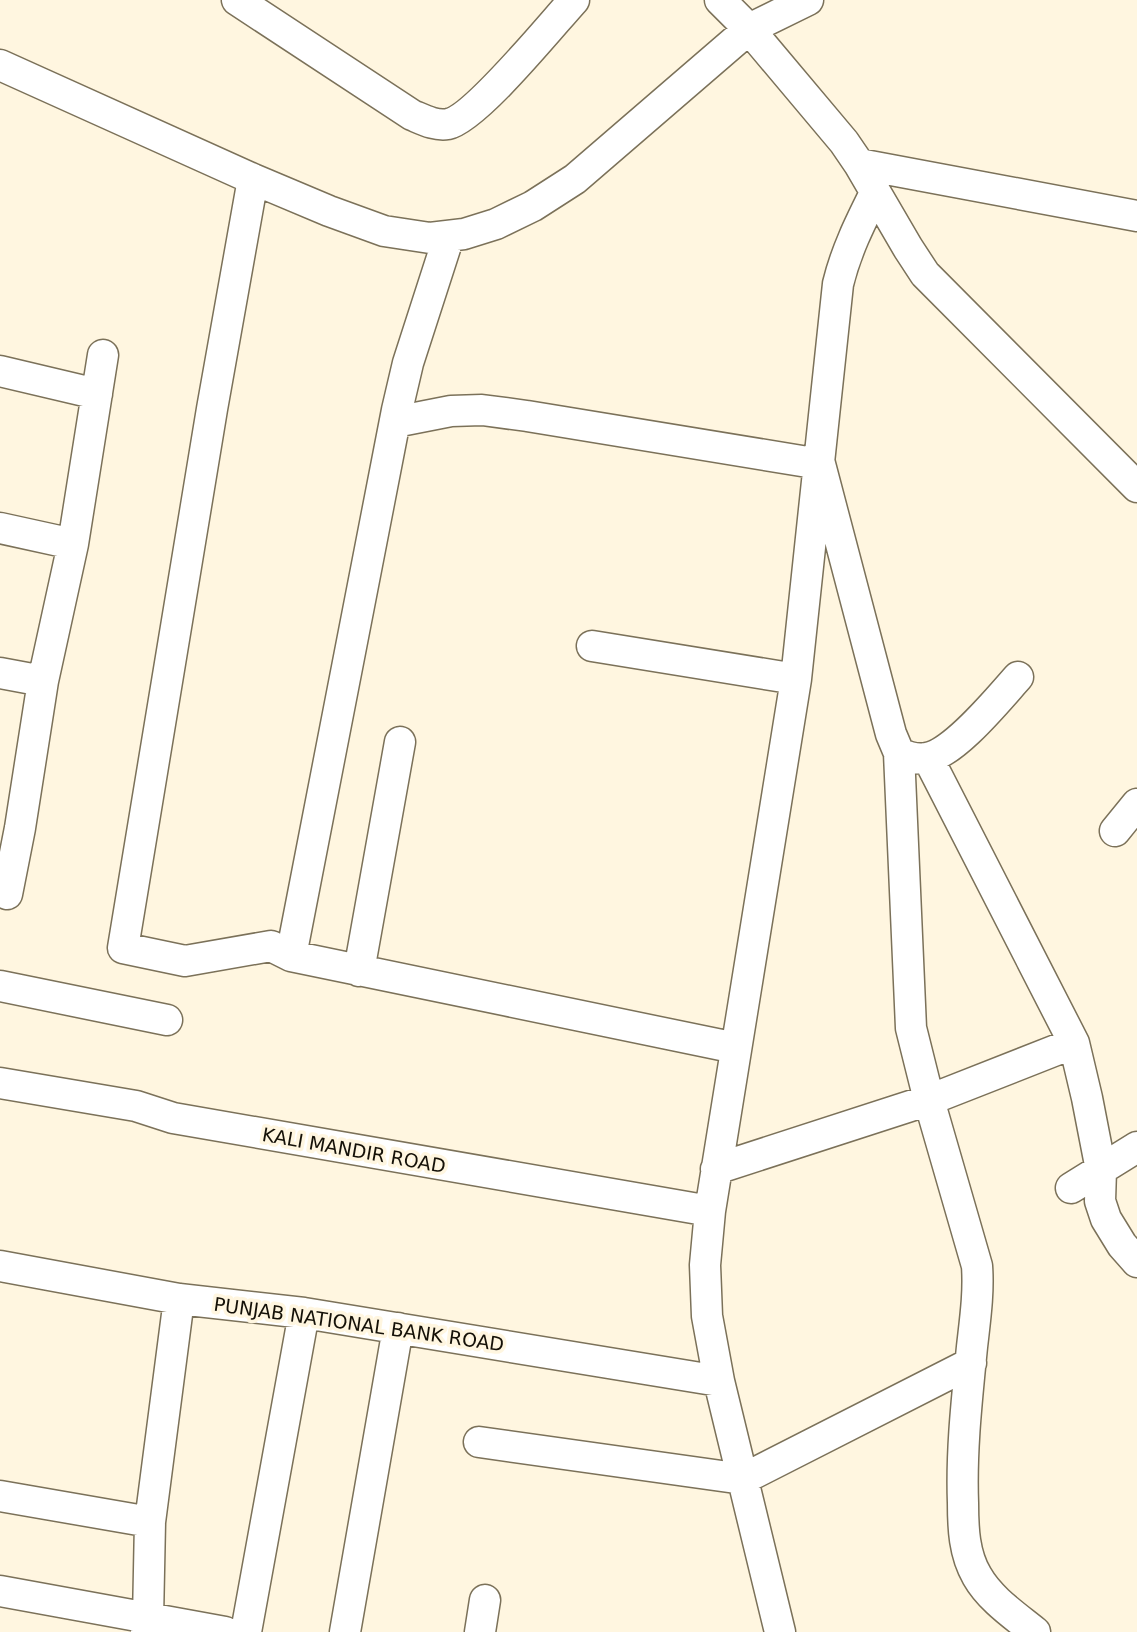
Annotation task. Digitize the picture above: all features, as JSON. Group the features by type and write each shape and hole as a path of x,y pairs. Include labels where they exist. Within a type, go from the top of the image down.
{"street":[{"path":"237,0 412,115 430,123 451,124 489,93 574,0"},
{"path":"0,65 329,211 384,231 430,238 464,234 496,224 533,206 575,178 735,15 808,0"},
{"path":"735,15 844,142 931,281 1137,486"},
{"path":"859,164 1137,216"},
{"path":"253,179 123,948 185,961 271,946 291,956 359,971 736,1048"},
{"path":"780,1632 719,1381 708,1316 705,1265 716,1169 796,679 838,284 850,243 875,193"},
{"path":"291,956 395,422 408,363 449,236"},
{"path":"7,894 10,826 73,544 103,355"},
{"path":"0,371 97,394"},
{"path":"395,422 451,411 482,410 820,464"},
{"path":"820,464 891,734 914,756 1074,1043 1101,1170 1100,1201 1105,1219 1137,1262"},
{"path":"0,528 73,544"},
{"path":"592,646 796,679"},
{"path":"0,673 43,681"},
{"path":"914,756 949,747 975,725 1018,677"},
{"path":"359,971 400,742"},
{"path":"914,756 911,1028 977,1266 978,1285 962,1484 963,1532 969,1560 977,1577 992,1596 1035,1632"},
{"path":"1115,831 1137,804"},
{"path":"0,986 167,1020"},
{"path":"716,1169 929,1100 1074,1043"},
{"name":"KALI MANDIR ROAD","path":"0,1083 136,1106 173,1118 710,1211"},
{"path":"1071,1188 1137,1147"},
{"name":"PUNJAB NATIONAL BANK ROAD","path":"0,1266 179,1298 304,1313 719,1381"},
{"path":"147,1626 150,1522 179,1298"},
{"path":"246,1632 304,1313"},
{"path":"345,1632 398,1328"},
{"path":"479,1442 743,1479 971,1363"},
{"path":"0,1496 150,1522"},
{"path":"0,1591 147,1626 225,1632"},
{"path":"480,1632 485,1600"}]}
